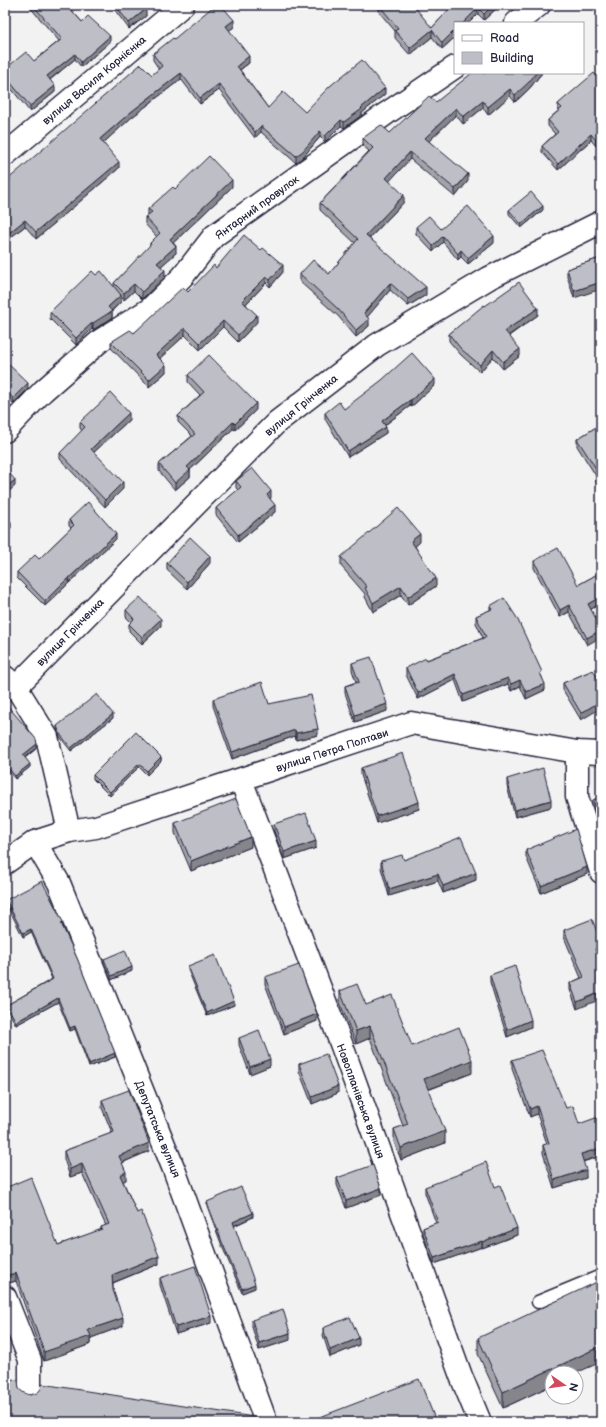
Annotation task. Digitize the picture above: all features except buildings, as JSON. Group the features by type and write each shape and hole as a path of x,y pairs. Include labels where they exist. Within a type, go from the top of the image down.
{"street":[{"name":"вулиця Василя Корнієнка","path":"5,155 183,5"},
{"path":"517,22 539,5"},
{"name":"Янтарний провулок","path":"5,431 43,391 101,340 150,309 183,276 214,236 387,113 454,68"},
{"name":"вулиця Грінченка","path":"10,682 277,422 377,345 489,278 601,222"},
{"path":"10,682 47,736 69,831"},
{"name":"вулиця Петра Полтави","path":"5,863 35,842 69,831 96,827 411,723 577,752 601,753"},
{"path":"577,752 577,796 601,872"},
{"name":"Новопланівська вулиця","path":"241,780 344,1054 461,1376 480,1422"},
{"name":"Депутатська вулиця","path":"35,842 59,882 176,1172 266,1422"},
{"path":"5,1297 30,1360 30,1397"}],"lane":[{"path":"538,1302 601,1276"}]}
